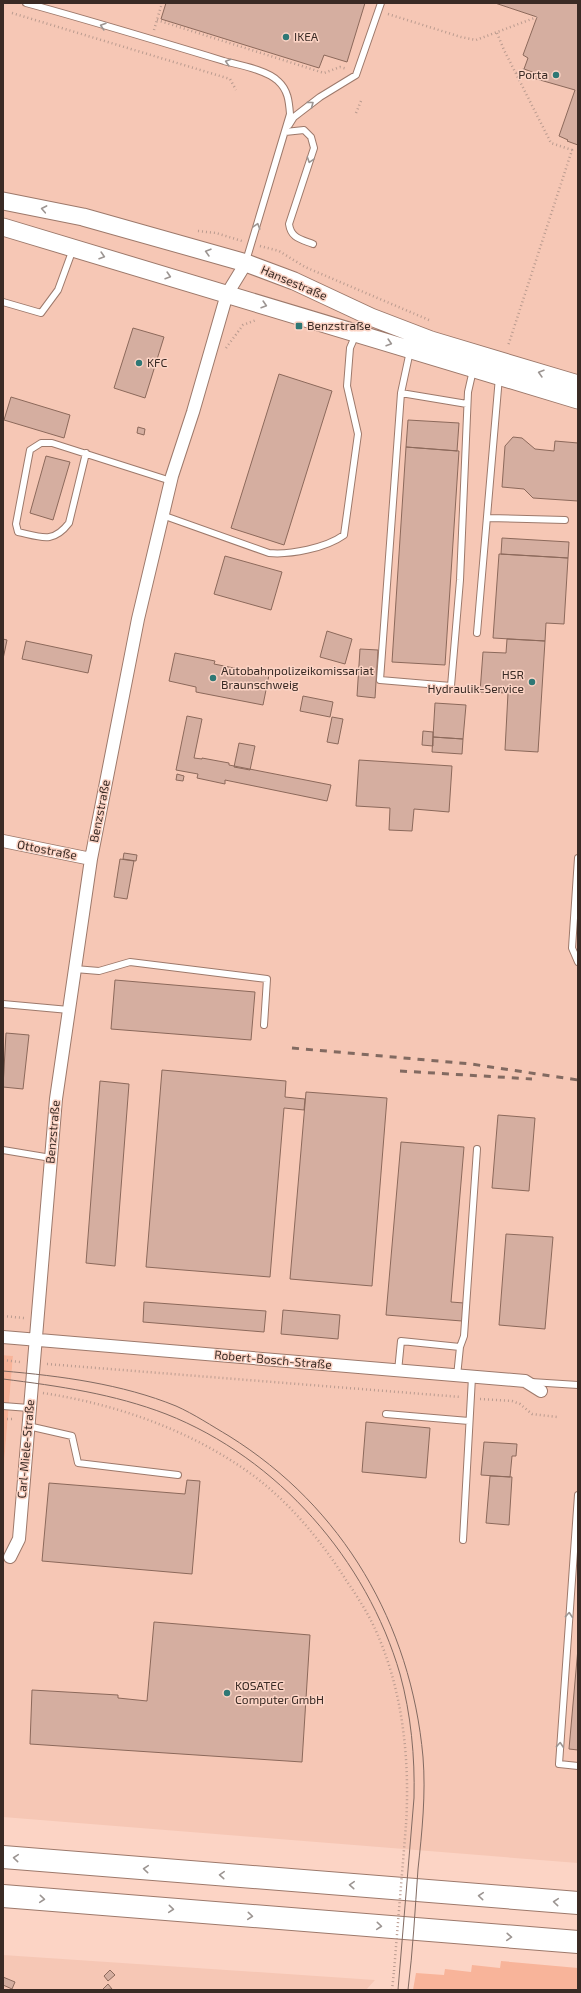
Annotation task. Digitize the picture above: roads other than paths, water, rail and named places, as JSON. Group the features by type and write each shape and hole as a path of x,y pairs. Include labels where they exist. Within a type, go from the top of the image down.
{"highway":[{"path":"3,1857 578,1904"},
{"path":"3,1896 578,1942"}],"main road":[{"name":"Hansestraße","path":"3,201 83,216 246,263 294,281 371,317 431,340 578,384"},
{"path":"3,227 578,400"}],"street":[{"name":"Benzstraße","path":"36,1340 56,1099 91,859 118,715 171,481 227,294 246,263"},
{"name":"Ottostraße","path":"3,841 91,859"},
{"name":"Robert-Bosch-Straße","path":"3,1337 525,1381 541,1391"},
{"name":"Carl-Miele-Straße","path":"10,1557 19,1538 36,1340"}],"lane":[{"path":"26,3 265,74 277,80 285,90 289,100 290,114 246,263"},
{"path":"285,132 294,117 320,97 356,75 381,3"},
{"path":"285,132 304,130 311,138 314,148 289,224 290,232 295,238 313,244"},
{"path":"3,302 41,313 58,290 73,248"},
{"path":"162,516 269,553 283,555 335,542 344,535 358,434 347,386 350,348 357,333"},
{"path":"410,349 401,393 380,680 451,686 460,580 467,404 468,392 474,368"},
{"path":"477,633 499,376"},
{"path":"401,393 467,404"},
{"path":"86,453 69,523 62,532 52,537 44,538 18,532 16,524 30,450 41,443 52,443 86,453 171,481"},
{"path":"488,518 565,520"},
{"path":"578,858 572,948 578,962"},
{"path":"75,969 99,971 130,962 267,979 264,1025"},
{"path":"3,1004 69,1010"},
{"path":"457,1376 460,1347 464,1336 477,1148"},
{"path":"3,1150 51,1158"},
{"path":"398,1370 401,1341 460,1347"},
{"path":"463,1540 472,1377"},
{"path":"525,1381 578,1385"},
{"path":"3,1406 30,1408"},
{"path":"386,1414 469,1421"},
{"path":"28,1426 72,1436 78,1463 178,1475"},
{"path":"578,1495 559,1764 578,1766"}],"tram line":[{"path":"3,1371 69,1378 113,1387 155,1398 196,1416 229,1436 270,1465 306,1497 337,1534 364,1573 386,1616 404,1661 416,1708 423,1757 423,1813 408,1990"},
{"path":"3,1379 65,1388 126,1401 166,1414 207,1433 245,1457 281,1486 313,1518 341,1553 365,1591 385,1632 400,1674 410,1720 414,1767 414,1798 398,1990"}],"railway":[{"path":"292,1048 471,1064 578,1080"},
{"path":"400,1071 532,1079"}],"place":[{"name":"IKEA","path":"286,37"},
{"name":"Porta","path":"556,75"},
{"name":"Benzstraße","path":"299,326"},
{"name":"KFC","path":"139,363"},
{"name":"Autobahnpolizeikomissariat Braunschweig","path":"213,678"},
{"name":"HSR Hydraulik-Service","path":"532,682"},
{"name":"KOSATEC Computer GmbH","path":"227,1693"}]}
